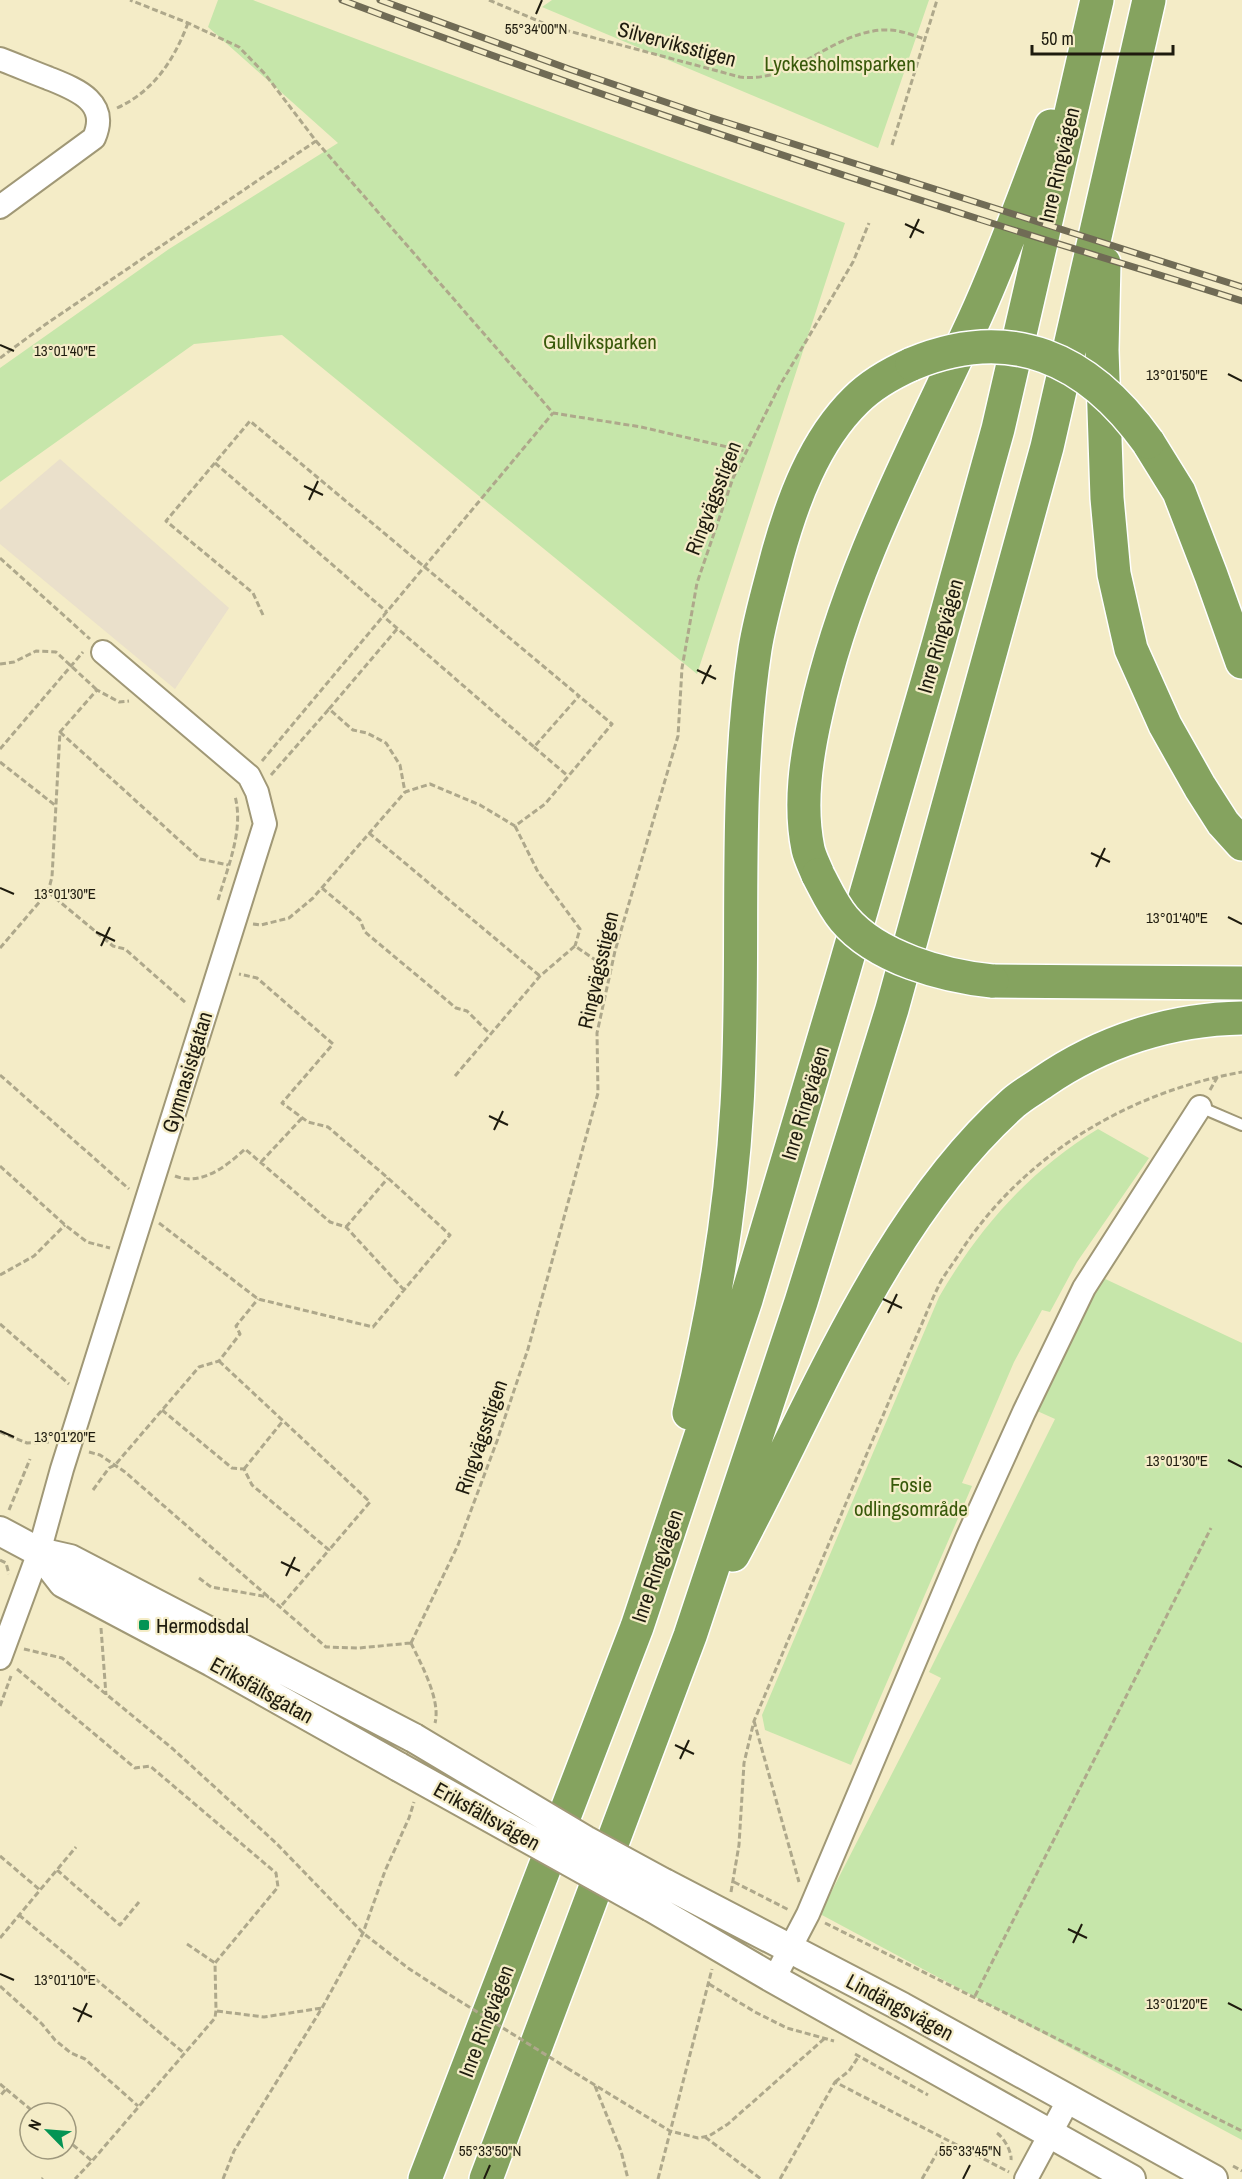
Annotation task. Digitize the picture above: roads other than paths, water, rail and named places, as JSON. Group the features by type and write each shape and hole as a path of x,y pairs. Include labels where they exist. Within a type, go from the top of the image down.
{"highway":[{"path":"1097,0 1065,92 995,272 897,482 853,588 834,643 820,696 806,774 808,850 818,875 845,920 861,934 901,958 933,970 962,978 992,981 1242,982"},
{"name":"Inre Ringvägen","path":"425,2179 637,1627 746,1300 938,645 998,429 1097,0"},
{"path":"486,2179 690,1636 801,1302 892,1009 1047,447 1149,0"},
{"path":"1106,188 1102,350 1107,498 1114,574 1131,649 1165,725 1223,823 1242,844"},
{"path":"637,1627 691,1406 718,1283 737,1107 741,1019 741,854 746,730 755,648 793,507 810,467 824,443 841,417 857,399 890,374 933,355 973,346 1010,347 1061,363 1113,399 1131,417 1179,492 1242,662"},
{"path":"690,1636 767,1492 833,1358 885,1265 931,1195 974,1141 1015,1102 1070,1064 1106,1046 1179,1024 1218,1018 1242,1018"}],"street":[{"path":"0,59 77,90 93,104 99,116 99,127 94,138 0,207"},
{"name":"Gymnasistgatan","path":"7,1655 39,1552 57,1440 143,1211 265,824 246,786 98,647"},
{"path":"774,1979 808,1914 967,1538 1083,1288 1200,1107"},
{"name":"Eriksfältsgatan","path":"2,1526 39,1552 63,1583 212,1662 399,1767"},
{"name":"Eriksfältsgatan","path":"39,1552 70,1558 424,1731"},
{"name":"Eriksfältsvägen","path":"424,1731 585,1839"},
{"name":"Eriksfältsvägen","path":"399,1767 575,1866"},
{"name":"Lindängsvägen","path":"585,1839 657,1895 774,1979 1131,2179"},
{"name":"Lindängsvägen","path":"575,1866 657,1895 790,1950 902,2007 1069,2099 1222,2172"},
{"path":"1017,2176 1050,2134 1069,2099"}],"lane":[{"path":"1200,1107 1242,1125"}],"railway":[{"path":"342,0 581,87 741,141 982,220 1242,301"},
{"path":"380,0 709,117 1242,287"}],"place":[{"name":"Hermodsdal","path":"144,1625"}],"park label":[{"name":"Lyckesholmsparken","path":"840,63"},
{"name":"Gullviksparken","path":"600,341"},
{"name":"Fosie odlingsområde","path":"911,1496"}]}
